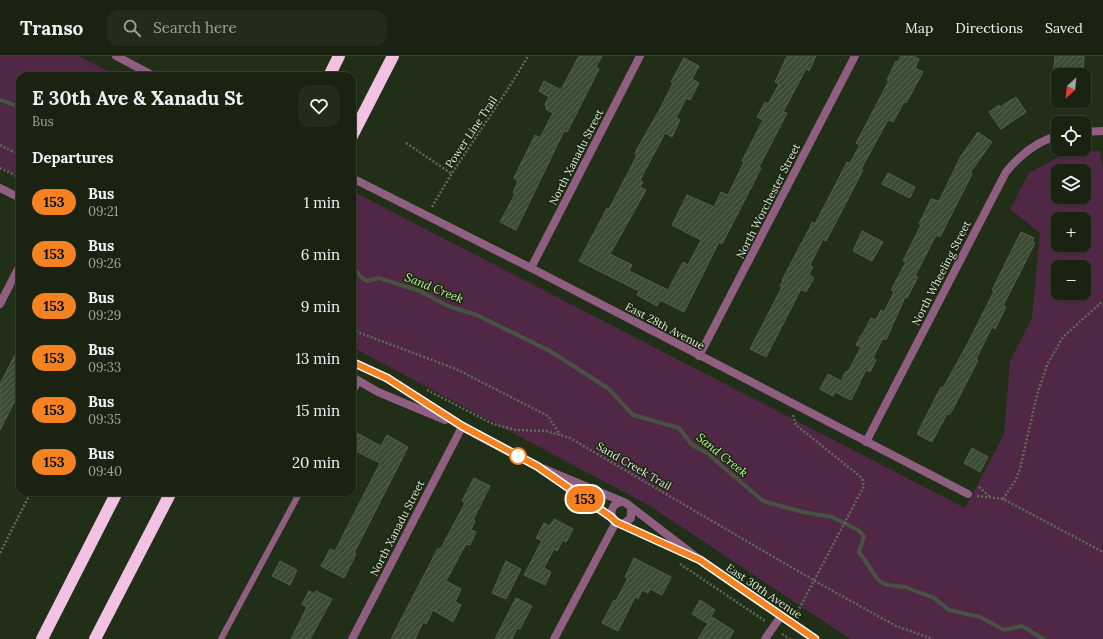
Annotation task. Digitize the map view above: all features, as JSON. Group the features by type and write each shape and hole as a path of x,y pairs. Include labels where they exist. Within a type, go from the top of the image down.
{"highway":[{"path":"331,72 339,56"},
{"path":"356,128 392,56"},
{"path":"42,639 115,496"},
{"path":"95,639 168,496"}],"street":[{"path":"116,56 146,72"},
{"name":"North Xanadu Street","path":"531,268 640,56"},
{"name":"North Worchester Street","path":"699,356 855,56"},
{"path":"1091,132 1103,132"},
{"name":"North Wheeling Street","path":"866,442 1006,172 1017,159 1035,145 1051,139"},
{"name":"East 28th Avenue","path":"356,180 531,268 968,494"},
{"path":"0,188 16,196"},
{"path":"0,304 16,273"},
{"name":"East 30th Avenue","path":"356,364 387,378 462,426 537,466 622,502 700,560 815,639"},
{"name":"East 30th Avenue","path":"356,380 383,395 462,426"},
{"name":"North Xanadu Street","path":"352,639 462,426"},
{"name":"East 30th Avenue","path":"537,466 617,521 700,560"},
{"path":"554,639 617,521 613,507 622,502"},
{"path":"617,521 631,518 631,508"},
{"path":"765,639 781,616"}],"lane":[{"path":"221,639 298,496"}],"path":[{"name":"Power Line Trail","path":"427,216 452,174 503,98 528,56"},
{"path":"406,143 452,174"},
{"path":"0,144 16,153"},
{"path":"0,168 16,176"},
{"path":"1003,498 1015,481 1020,468 1036,395 1047,365 1063,337 1103,301"},
{"path":"356,332 456,369 548,416 560,435"},
{"name":"Sand Creek Trail","path":"422,387 493,424 516,430 546,431 570,438 815,581 896,626 933,639"},
{"path":"790,403 796,425 862,478 864,486 798,611"},
{"path":"979,487 990,498"},
{"path":"968,494 990,498 1003,498 1103,552"},
{"path":"0,553 29,496"},
{"path":"674,560 765,621"}],"shaded area":[{"path":"0,56 78,56 109,72 16,72 16,175 0,167"},
{"path":"1091,151 1100,151 1103,169 1103,639 850,639 650,506 356,349 356,193 965,508 1004,434 1010,361 1032,318 1040,233 1010,209 1029,173 1061,156 1091,156"}],"building":[{"path":"579,56 602,56 596,67 599,69 567,132 564,131 516,230 500,222 515,194 513,193 518,181 514,178 535,135 540,138 553,113 547,110 545,104 549,97 539,91 544,81 561,90"},
{"path":"787,56 816,56 809,71 806,69 783,112 787,113 759,167 761,168 722,244 719,242 684,312 660,300 657,306 637,295 639,291 579,261 631,167 637,155 635,154 638,147 660,109 673,83 671,82 684,58 699,66 692,79 699,83 690,100 686,98 676,118 680,120 672,137 665,133 640,180 643,182 640,187 646,190 610,254 632,265 629,271 668,290 683,262 688,265 701,240 672,225 687,195 714,207 721,192 728,195 744,162 742,161 763,120 757,117 765,102 768,104 779,84 775,82"},
{"path":"901,56 913,56 919,59 915,68 923,72 906,103 904,102 893,122 888,120 861,169 863,170 826,241 823,239 810,265 813,267 809,274 814,278 806,292 801,289 766,357 750,349 782,287 780,286 783,281 782,280 812,222 815,224 847,162 850,163 860,145 856,143 889,81 887,80 896,61 898,62"},
{"path":"1055,56 1084,56 1083,68 1054,68"},
{"path":"1016,97 1026,112 1001,129 989,112 999,105 1000,107"},
{"path":"978,132 992,142 970,173 972,174 940,237 936,235 915,276 918,277 907,298 905,297 886,340 883,338 873,358 876,360 870,372 867,370 865,372 851,400 835,392 833,396 820,389 828,374 841,381 846,371 848,372 861,347 856,345 861,335 871,318 876,320 881,310 884,312 894,292 891,290 906,262 903,261 921,225 919,224 931,199 939,201 961,156"},
{"path":"888,173 915,187 910,198 882,184"},
{"path":"862,231 883,242 872,261 853,251"},
{"path":"1021,232 1034,238 1032,241 1035,243 1003,306 1006,307 995,329 992,327 976,359 978,360 953,409 949,415 947,414 932,442 917,434 941,387 943,388 968,343"},
{"path":"16,353 16,399 0,430 0,384"},
{"path":"357,433 381,446 387,435 408,447 354,553 356,554 344,578 321,566 330,549 335,551 380,463 356,451"},
{"path":"972,448 988,457 980,472 964,463"},
{"path":"474,478 490,486 473,520 475,521 471,530 476,532 470,545 466,544 446,581 461,589 455,602 461,605 453,622 433,610 426,624 423,622 415,639 391,639 438,548 440,550 465,503 462,501"},
{"path":"554,519 573,529 566,542 563,540 557,551 554,549 544,568 551,572 545,585 524,575 542,541 536,538 544,523 550,526"},
{"path":"634,558 671,577 662,595 650,589 648,593 642,590 638,599 635,597 618,631 602,623 628,578 625,577"},
{"path":"280,561 297,570 290,585 272,576"},
{"path":"506,561 521,569 506,599 492,593"},
{"path":"309,591 315,594 316,591 332,599 310,639 291,639 307,607 302,604"},
{"path":"516,598 532,606 520,629 517,628 512,639 495,639"},
{"path":"700,600 715,610 707,623 692,614"},
{"path":"712,617 734,631 729,639 698,639"}],"waterway":[{"name":"Sand Creek","path":"0,100 16,106"},
{"name":"Sand Creek","path":"356,271 367,281 379,278 420,291 448,306 477,315 550,351 609,389 633,415 679,428 692,445 707,453 763,501 803,512 832,517 858,530 864,536 859,552 879,581 887,585 905,587 934,598 949,610 980,617 1004,630 1022,626 1043,639"}],"bus line":[{"name":"153","path":"356,364 398,384 462,426 537,466 619,524 623,524 700,560 815,639"}]}
